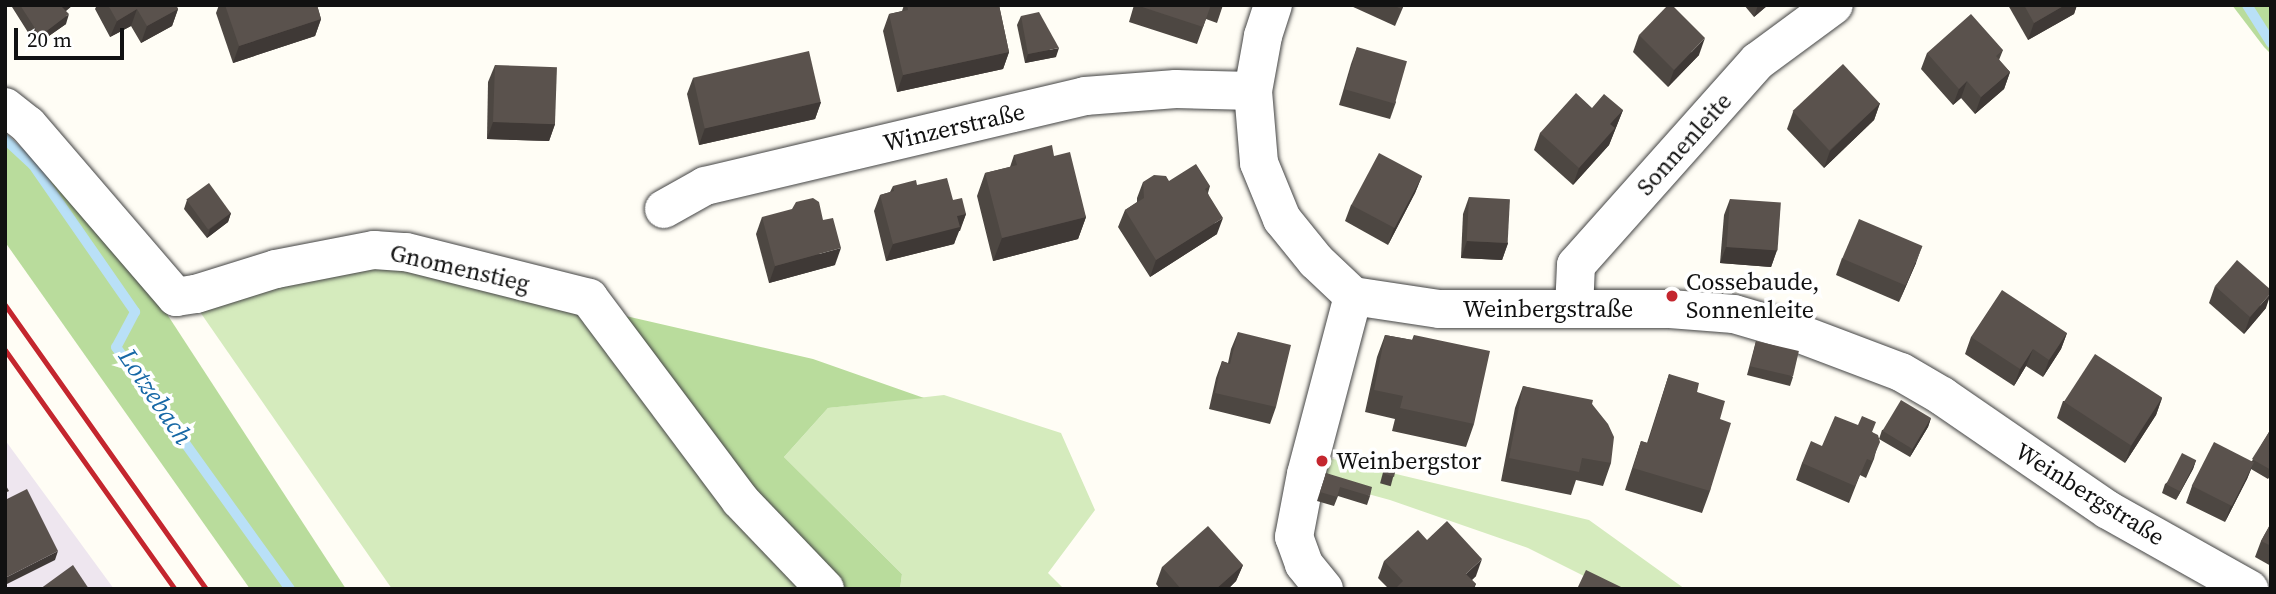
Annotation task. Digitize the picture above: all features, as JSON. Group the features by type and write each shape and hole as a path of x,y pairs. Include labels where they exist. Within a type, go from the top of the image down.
{"street":[{"path":"1273,5 1263,36 1253,91 1259,163 1282,219 1316,261 1353,296 1306,474 1294,537 1304,564 1324,589"},
{"name":"Sonnenleite","path":"1574,309 1576,265 1758,61 1834,5"},
{"name":"Winzerstraße","path":"664,209 705,186 1085,96 1176,89 1253,91"},
{"name":"Gnomenstieg","path":"5,107 27,125 176,297 196,294 276,269 374,250 406,252 589,298 740,500 825,589"},
{"name":"Weinbergstraße","path":"1353,296 1439,309 1670,309 1734,314 1856,353 1901,372 2108,510 2249,589"}],"shaded area":[{"path":"5,440 114,589 5,589"}],"green space":[{"path":"2232,5 2271,5 2271,54 2264,47"},
{"path":"5,142 43,160 165,311 346,589 250,589 5,242"},
{"path":"391,240 589,298 825,589 392,589 198,309"},
{"path":"617,314 813,359 924,398 828,408 784,457 902,574 900,589 838,589 751,489"},
{"path":"944,395 1061,433 1095,510 1048,573 1064,589 900,589 902,574 784,457 828,408"},
{"path":"1329,458 1589,520 1685,589 1610,589 1528,548 1390,500 1324,482"}],"building":[{"path":"20,5 65,5 62,7 69,14 40,36"},
{"path":"108,5 176,5 178,9 147,26 137,9 117,21"},
{"path":"225,5 317,5 321,19 239,46"},
{"path":"907,5 999,5 1009,52 903,75 889,14 908,10"},
{"path":"1136,5 1211,5 1203,27"},
{"path":"1668,5 1672,5 1705,38 1674,70 1639,35"},
{"path":"2024,5 2065,5 2034,23"},
{"path":"1039,12 1059,48 1028,54 1021,16"},
{"path":"1971,14 2003,50 1996,56 2010,72 1981,97 1967,81 1959,89 1927,53"},
{"path":"1357,47 1407,61 1395,104 1345,89"},
{"path":"809,51 821,102 705,128 693,78"},
{"path":"1843,64 1880,103 1829,151 1793,111"},
{"path":"495,65 557,67 555,124 493,122"},
{"path":"1576,93 1592,108 1604,94 1623,110 1610,124 1615,128 1579,168 1540,133"},
{"path":"1052,145 1054,156 1070,152 1086,217 1002,238 985,173 1017,165 1014,155"},
{"path":"1379,153 1422,176 1395,228 1351,205"},
{"path":"1196,164 1210,186 1205,189 1223,218 1156,260 1125,210 1144,198 1143,182 1154,175 1166,176 1169,181"},
{"path":"947,178 953,200 962,198 966,214 957,216 960,227 893,244 880,195 894,191 893,186 916,180 917,185"},
{"path":"209,183 231,213 208,229 186,199"},
{"path":"1469,197 1510,199 1508,243 1467,241"},
{"path":"813,198 819,202 823,220 833,218 841,248 775,266 762,217 792,209 796,202"},
{"path":"1730,199 1781,203 1778,250 1727,247"},
{"path":"1859,219 1923,246 1906,286 1842,259"},
{"path":"2237,260 2271,290 2250,317 2215,286"},
{"path":"2002,290 2067,333 2049,360 2033,349 2020,369 1971,337"},
{"path":"1238,332 1291,345 1276,407 1215,393 1222,361 1230,364"},
{"path":"1385,335 1413,340 1414,335 1490,351 1474,424 1400,408 1403,396 1374,390"},
{"path":"1756,341 1799,351 1793,376 1750,366"},
{"path":"2095,354 2162,398 2131,445 2064,402"},
{"path":"1669,374 1699,383 1697,392 1725,401 1720,419 1731,423 1710,491 1633,468 1641,441 1648,443"},
{"path":"1523,386 1593,400 1592,404 1608,424 1614,437 1611,463 1582,458 1579,472 1509,458"},
{"path":"1901,400 1931,418 1912,449 1882,431"},
{"path":"1835,416 1858,425 1862,416 1876,422 1872,432 1878,435 1880,442 1872,461 1867,459 1855,486 1802,463 1811,441 1822,446"},
{"path":"2269,432 2271,433 2271,470 2252,459"},
{"path":"2214,442 2254,462 2232,506 2192,486"},
{"path":"2182,453 2196,460 2180,491 2166,484"},
{"path":"1385,465 1396,468 1394,477 1383,473"},
{"path":"1326,473 1372,487 1370,496 1340,487 1337,497 1320,492"},
{"path":"27,489 58,551 5,578 5,500"},
{"path":"1447,521 1482,559 1466,574 1476,584 1471,589 1399,589 1397,587 1403,581 1384,561 1418,530 1427,540"},
{"path":"2271,523 2271,546 2261,541"},
{"path":"1208,526 1243,565 1216,589 1181,589 1162,567"},
{"path":"73,565 89,589 40,589"},
{"path":"1586,570 1621,587 1620,589 1577,589"}],"waterway":[{"path":"2247,5 2271,43"},
{"name":"Lotzebach","path":"5,139 33,165 135,312 116,347 290,589"}],"railway":[{"path":"5,305 206,589"},
{"path":"5,350 175,589"}],"place":[{"name":"Cossebaude, Sonnenleite","path":"1672,296"},
{"name":"Weinbergstor","path":"1322,461"}]}
